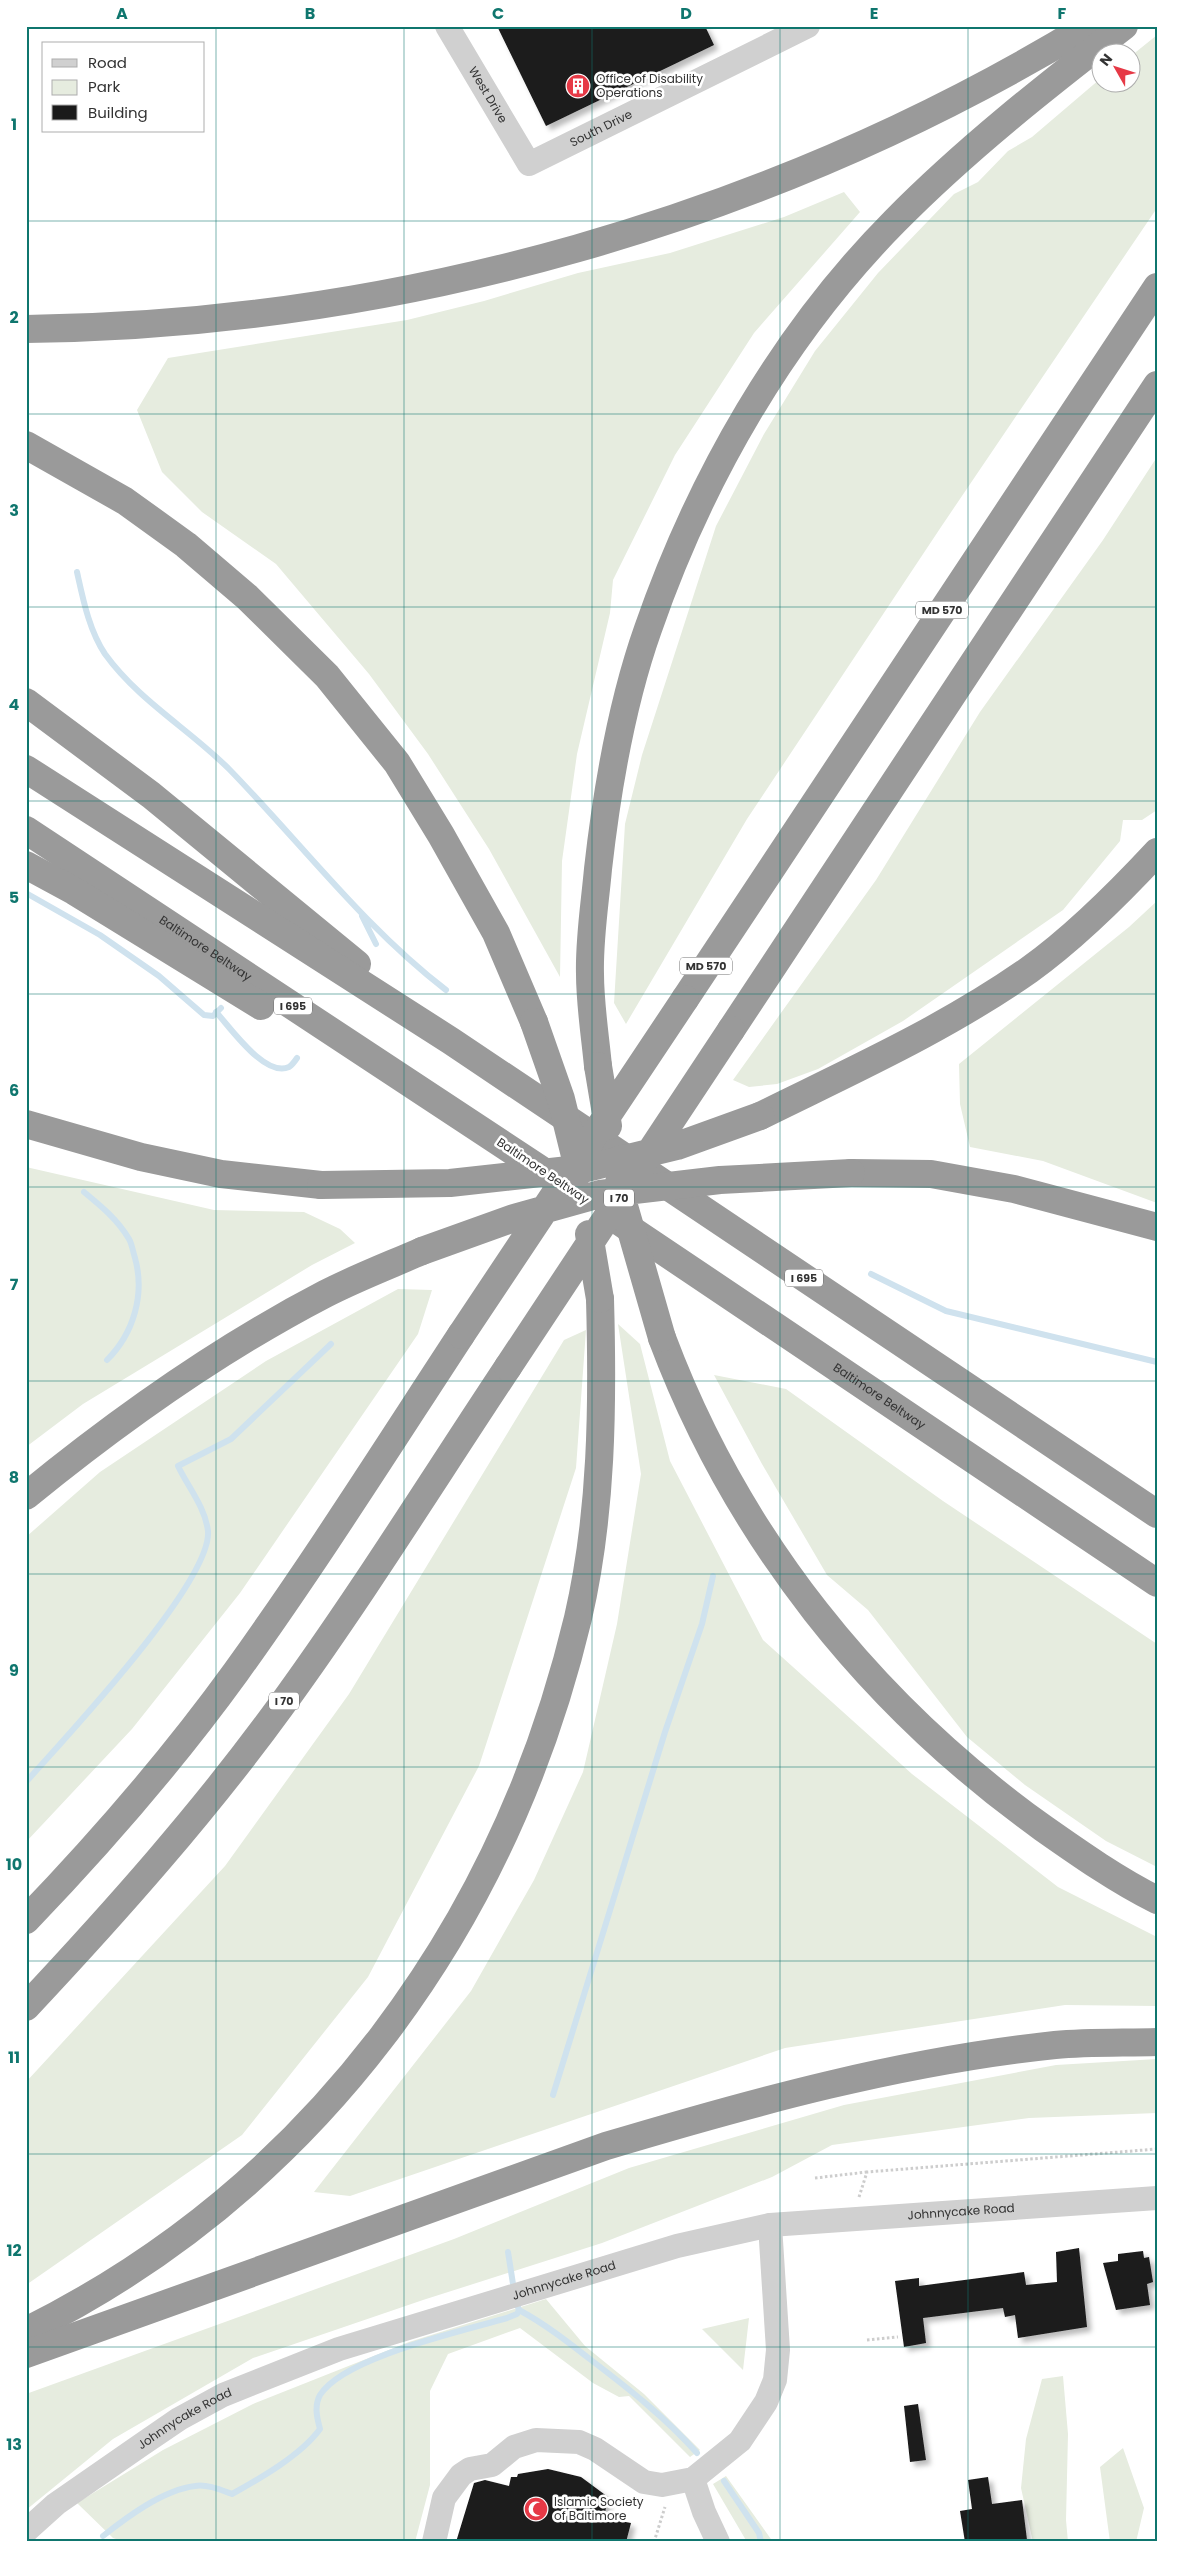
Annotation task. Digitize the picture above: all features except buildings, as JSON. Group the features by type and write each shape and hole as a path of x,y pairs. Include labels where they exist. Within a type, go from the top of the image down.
{"highway":[{"path":"26,329 158,324 280,310 408,288 586,246 681,216 786,178 899,129 969,94 1088,26"},
{"path":"1124,26 993,131 900,216 811,320 772,374 737,433 704,494 675,558 647,630 629,694 603,819 590,974 598,1066 620,1197 662,1338 682,1392 765,1542 812,1608 866,1673 931,1738 999,1796 1072,1848 1157,1900"},
{"name":"MD 570","path":"26,1920 65,1880 152,1780 235,1673 312,1563 461,1335 1157,287"},
{"name":"I 70","path":"26,2007 111,1917 197,1815 281,1706 508,1367 1157,385"},
{"path":"26,444 125,500 186,545 247,597 327,676 397,763 441,835 496,933 534,1022 561,1099 578,1169 600,1299 603,1387 598,1474 591,1546 578,1616 560,1686 537,1753 482,1882 445,1946 378,2042 308,2126 261,2171 190,2229 119,2279 75,2307 26,2331"},
{"path":"26,702 151,795 451,1041"},
{"name":"I 695","path":"26,769 451,1041 1157,1514"},
{"name":"Baltimore Beltway","path":"26,830 560,1182 1157,1583"},
{"path":"26,1124 141,1157 221,1174 321,1185 450,1183 587,1168 677,1146 760,1116 890,1053 959,1015 1030,969 1090,919 1157,852"},
{"path":"26,865 560,1182"},
{"path":"26,1496 132,1414 246,1339 326,1294 422,1251 514,1218 600,1194 720,1180 851,1173 931,1174 1014,1189 1157,1227"},
{"path":"26,2354 606,2146 698,2119 813,2088 878,2073 1056,2045 1157,2042"}],"street":[{"name":"West Drive","path":"447,26 529,164"},
{"name":"South Drive","path":"529,164 808,26"},
{"name":"Johnnycake Road","path":"26,2532 56,2504 179,2419 223,2395 267,2376 348,2346 677,2246 770,2225 859,2217 1157,2198"},
{"path":"434,2542 444,2498 461,2474 470,2469 492,2465 514,2447 536,2440 579,2442 595,2449 644,2482 662,2486 693,2479 740,2441 766,2402 775,2380 778,2350 770,2225"},
{"path":"693,2479 704,2512 718,2542"}],"path":[{"path":"816,2178 867,2172 1157,2150"},
{"path":"859,2217 860,2195 867,2172"},
{"path":"867,2340 898,2338"},
{"path":"654,2542 664,2507 662,2486"}],"green space":[{"path":"1157,35 1157,208 941,527 747,819 626,1024 614,1003 625,824 642,755 716,526 764,434 815,351 878,273 954,194 978,182 1008,151 1032,137 1090,88 1090,92 1140,92 1140,49"},
{"path":"844,192 860,212 754,333 675,455 613,580 610,613 577,754 562,861 560,977 489,849 428,754 369,674 276,564 202,512 162,472 137,410 168,358 407,320 484,301 578,273 670,253 784,217"},
{"path":"1157,457 1157,810 1142,820 1123,820 1120,841 1063,910 903,1021 818,1069 777,1084 749,1087 733,1080 876,880 980,712 1103,540"},
{"path":"1157,901 1157,1203 1043,1161 970,1147 960,1104 959,1064 1129,927"},
{"path":"26,1167 214,1210 304,1212 340,1229 355,1243 312,1265 83,1404 26,1447"},
{"path":"398,1289 432,1290 418,1334 240,1593 132,1729 26,1842 26,1537 100,1472 266,1361"},
{"path":"618,1324 640,1344 670,1461 763,1640 912,1774 1058,1887 1157,1937 1157,2006 1065,2005 785,2048 350,2196 314,2192 471,1991 534,1880 583,1772 617,1624 641,1474"},
{"path":"586,1330 576,1468 479,1766 368,1977 242,2135 26,2285 26,2082 225,1866 349,1694 564,1340"},
{"path":"714,1375 786,1389 943,1501 1157,1644 1157,1867 1106,1841 1025,1785 967,1737 868,1610 827,1575 762,1464"},
{"path":"1157,2059 1157,2113 1029,2118 832,2145 772,2177 602,2243 423,2300 253,2358 113,2439 26,2510 26,2394 454,2239 629,2168 844,2105 1056,2065"},
{"path":"546,2299 585,2346 644,2394 700,2450 690,2457 629,2396 619,2397 593,2383 520,2328 448,2354 430,2391 430,2485 415,2542 125,2542 113,2538 77,2503 163,2450 253,2404 409,2342"},
{"path":"749,2318 743,2370 702,2329"},
{"path":"1063,2376 1068,2434 1066,2520 1068,2542 1033,2542 1021,2488 1026,2439 1042,2379"},
{"path":"1123,2448 1144,2508 1136,2542 1110,2542 1100,2467"},
{"path":"726,2476 773,2542 747,2542 713,2484"}],"waterway":[{"path":"77,572 87,614 99,645 118,671 229,769 360,912 416,965 446,990"},
{"path":"26,893 100,935 159,976 204,1015 213,1016 221,1008"},
{"path":"362,916 376,944"},
{"path":"216,1012 239,1039 269,1065 280,1068 289,1067 297,1058"},
{"path":"84,1192 109,1214 125,1232 131,1243 138,1272 138,1299 135,1312 124,1338 107,1360"},
{"path":"871,1274 946,1311 1157,1362"},
{"path":"26,1782 133,1660 187,1586 203,1555 208,1531 206,1522 200,1505 178,1466 231,1439 331,1344"},
{"path":"553,2095 665,1732 702,1624 713,1576"},
{"path":"508,2252 513,2284"},
{"path":"103,2536 146,2505 170,2493 195,2486 214,2488 232,2494 243,2488 280,2465 312,2439 320,2429 317,2412 318,2399 333,2381 378,2357 517,2314 519,2310 517,2304"},
{"path":"519,2310 574,2347 633,2393 672,2427 697,2453"},
{"path":"724,2481 759,2533 761,2542"}],"place":[{"name":"Office of Disability Operations","path":"578,86"},
{"name":"Islamic Society of Baltimore","path":"536,2509"}]}
